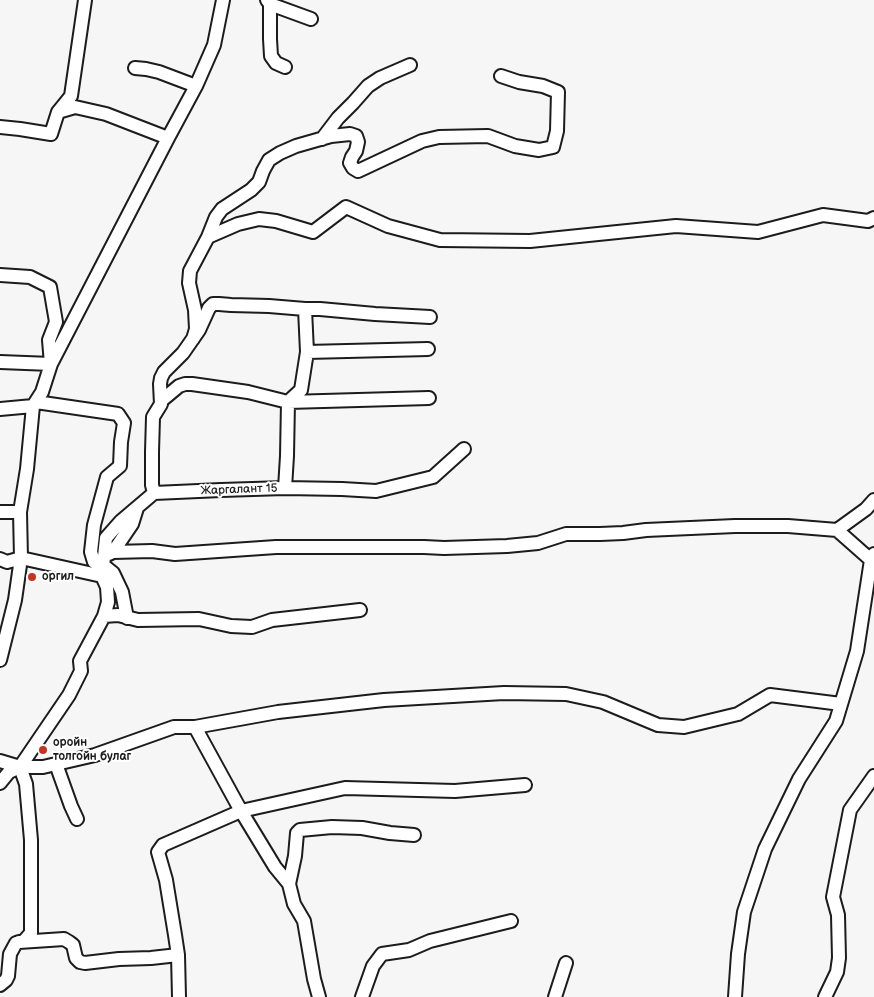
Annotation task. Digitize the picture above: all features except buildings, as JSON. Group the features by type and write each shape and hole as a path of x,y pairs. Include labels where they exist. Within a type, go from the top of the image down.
{"street":[{"path":"0,127 51,134 58,112 72,96 85,0"},
{"path":"0,660 15,600 21,558 20,512 28,469 34,404 42,392 51,364 196,86 214,45 222,0"},
{"path":"286,67 276,63 271,56 268,2 310,19"},
{"path":"322,139 338,118 368,86 380,78 410,65"},
{"path":"135,68 159,72 196,86"},
{"path":"193,339 196,329 189,283 190,271 222,209 251,190 258,182 270,160 280,153 296,146 331,136 350,134 356,136 358,142 350,163 358,172 422,141 439,138 488,136 514,146 531,149 539,150 553,147 557,131 558,92 543,86 519,82 501,76"},
{"path":"58,112 75,107 98,112 168,138"},
{"path":"208,237 238,224 259,219 276,221 314,232 346,207 388,226 440,240 530,241 676,226 758,232 824,215 868,221 874,218"},
{"path":"0,276 30,277 50,287 56,322 49,340 51,364"},
{"path":"0,783 8,772 20,767 69,695 81,671 80,661 104,616 108,602 106,562 132,524 137,508 154,493 152,485 153,417 161,404 161,378 164,372 184,353 199,330 209,308 213,304 269,306 430,317"},
{"path":"285,488 288,456 288,402 301,390 307,352 305,309"},
{"path":"307,352 428,349"},
{"path":"0,362 51,364"},
{"path":"161,401 179,386 185,384 248,392 288,402 429,398"},
{"path":"0,409 34,404 118,414 124,423 120,466 107,477 94,525 91,552 94,562 106,562 152,551 175,554 276,547 444,548 507,546 538,543 566,534 623,533 646,530 735,526 788,526 837,530 873,558 858,651 836,721 799,779 765,849 744,912 738,954 735,997"},
{"name":"Жаргалант 15","path":"154,493 285,488 299,490 342,489 376,491 433,477 464,449"},
{"path":"837,530 866,509 874,500"},
{"path":"0,512 20,512"},
{"path":"0,559 7,562 21,558 106,562"},
{"path":"106,562 122,592 127,618"},
{"path":"104,616 118,615 138,620 199,619 230,626 252,627 272,620 360,610"},
{"path":"861,626 874,630"},
{"path":"0,761 20,767 43,767 95,755 174,727 196,727 278,712 384,700 504,693 566,694 603,702 658,725 684,727 738,714 770,695 842,704"},
{"path":"196,727 241,811 275,867 289,884 294,904 304,921 319,997"},
{"path":"56,764 77,819"},
{"path":"0,985 8,976 9,957 16,943 24,940 30,934 31,840 26,784 20,767"},
{"path":"825,997 837,972 839,958 838,915 833,896 850,810 874,776"},
{"path":"179,997 178,955 166,880 158,852 163,846 241,811 345,788 456,792 525,785"},
{"path":"289,884 295,856 297,833 300,830 332,827 362,828 390,834 414,835"},
{"path":"362,997 373,966 382,954 409,950 430,941 511,921"},
{"path":"16,943 64,939 73,945 76,958 80,962 85,963 178,955"},
{"path":"555,997 566,963"}],"place":[{"name":"оргил","path":"32,577"},
{"name":"оройн толгойн булаг","path":"43,750"}]}
